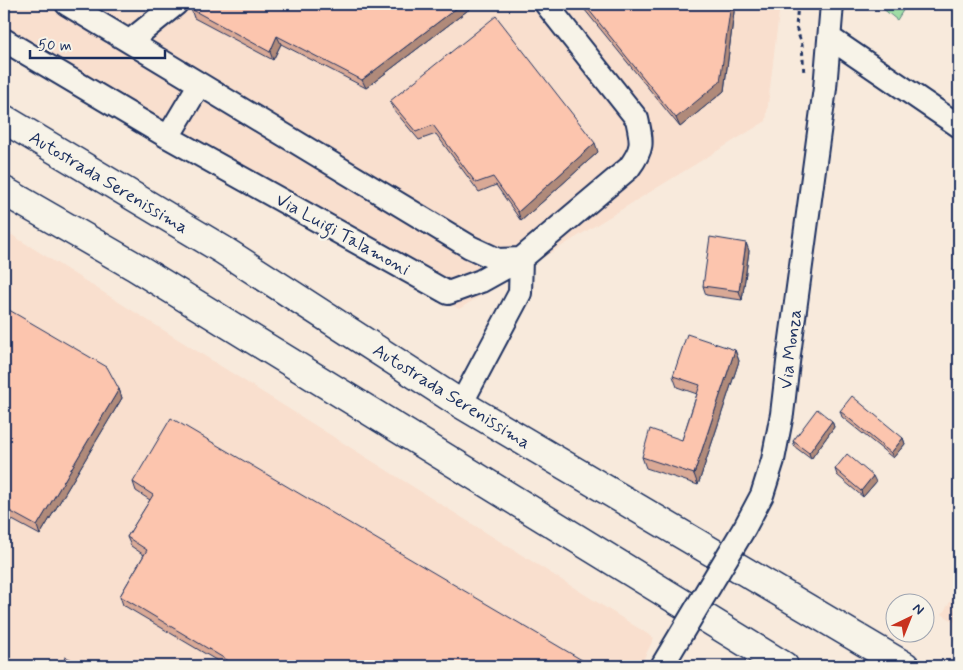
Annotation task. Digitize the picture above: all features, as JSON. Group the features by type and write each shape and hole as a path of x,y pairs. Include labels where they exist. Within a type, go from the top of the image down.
{"highway":[{"name":"Autostrada Serenissima","path":"4,119 223,250 461,404 905,666"},
{"path":"4,190 134,266 784,666"}],"street":[{"path":"66,4 486,256 498,260 520,259 520,293 461,404"},
{"path":"130,42 176,4"},
{"name":"Via Luigi Talamoni","path":"4,40 168,136 448,293 481,281 520,259 629,168 636,158 642,143 637,119 546,4"},
{"name":"Via Monza","path":"662,666 746,527 762,495 773,460 782,414 830,38 832,4"},
{"path":"830,38 959,126"},
{"path":"168,136 199,85"}],"path":[{"path":"798,4 796,27 802,45"}],"shaded area":[{"path":"4,4 780,4 766,121 459,309 4,50"},
{"path":"4,230 654,638 640,666 4,666"},
{"path":"959,589 959,625 942,614"}],"green space":[{"path":"877,4 907,4 897,20"}],"building":[{"path":"198,4 462,4 362,80 277,36 270,52 191,9"},
{"path":"584,4 731,4 720,82 676,118"},
{"path":"496,16 595,143 518,212 493,177 476,183 433,125 416,132 390,101"},
{"path":"710,237 746,243 739,291 703,286"},
{"path":"4,307 107,367 119,389 37,526 4,508"},
{"path":"687,334 735,350 694,474 642,457 650,429 682,440 700,385 673,376"},
{"path":"852,396 903,438 891,453 840,411"},
{"path":"817,409 832,421 809,453 793,441"},
{"path":"171,418 592,666 237,666 120,596 147,550 127,537 153,495 133,482"},
{"path":"847,454 873,476 861,491 835,469"},
{"path":"65,657 89,666 62,666"}]}
